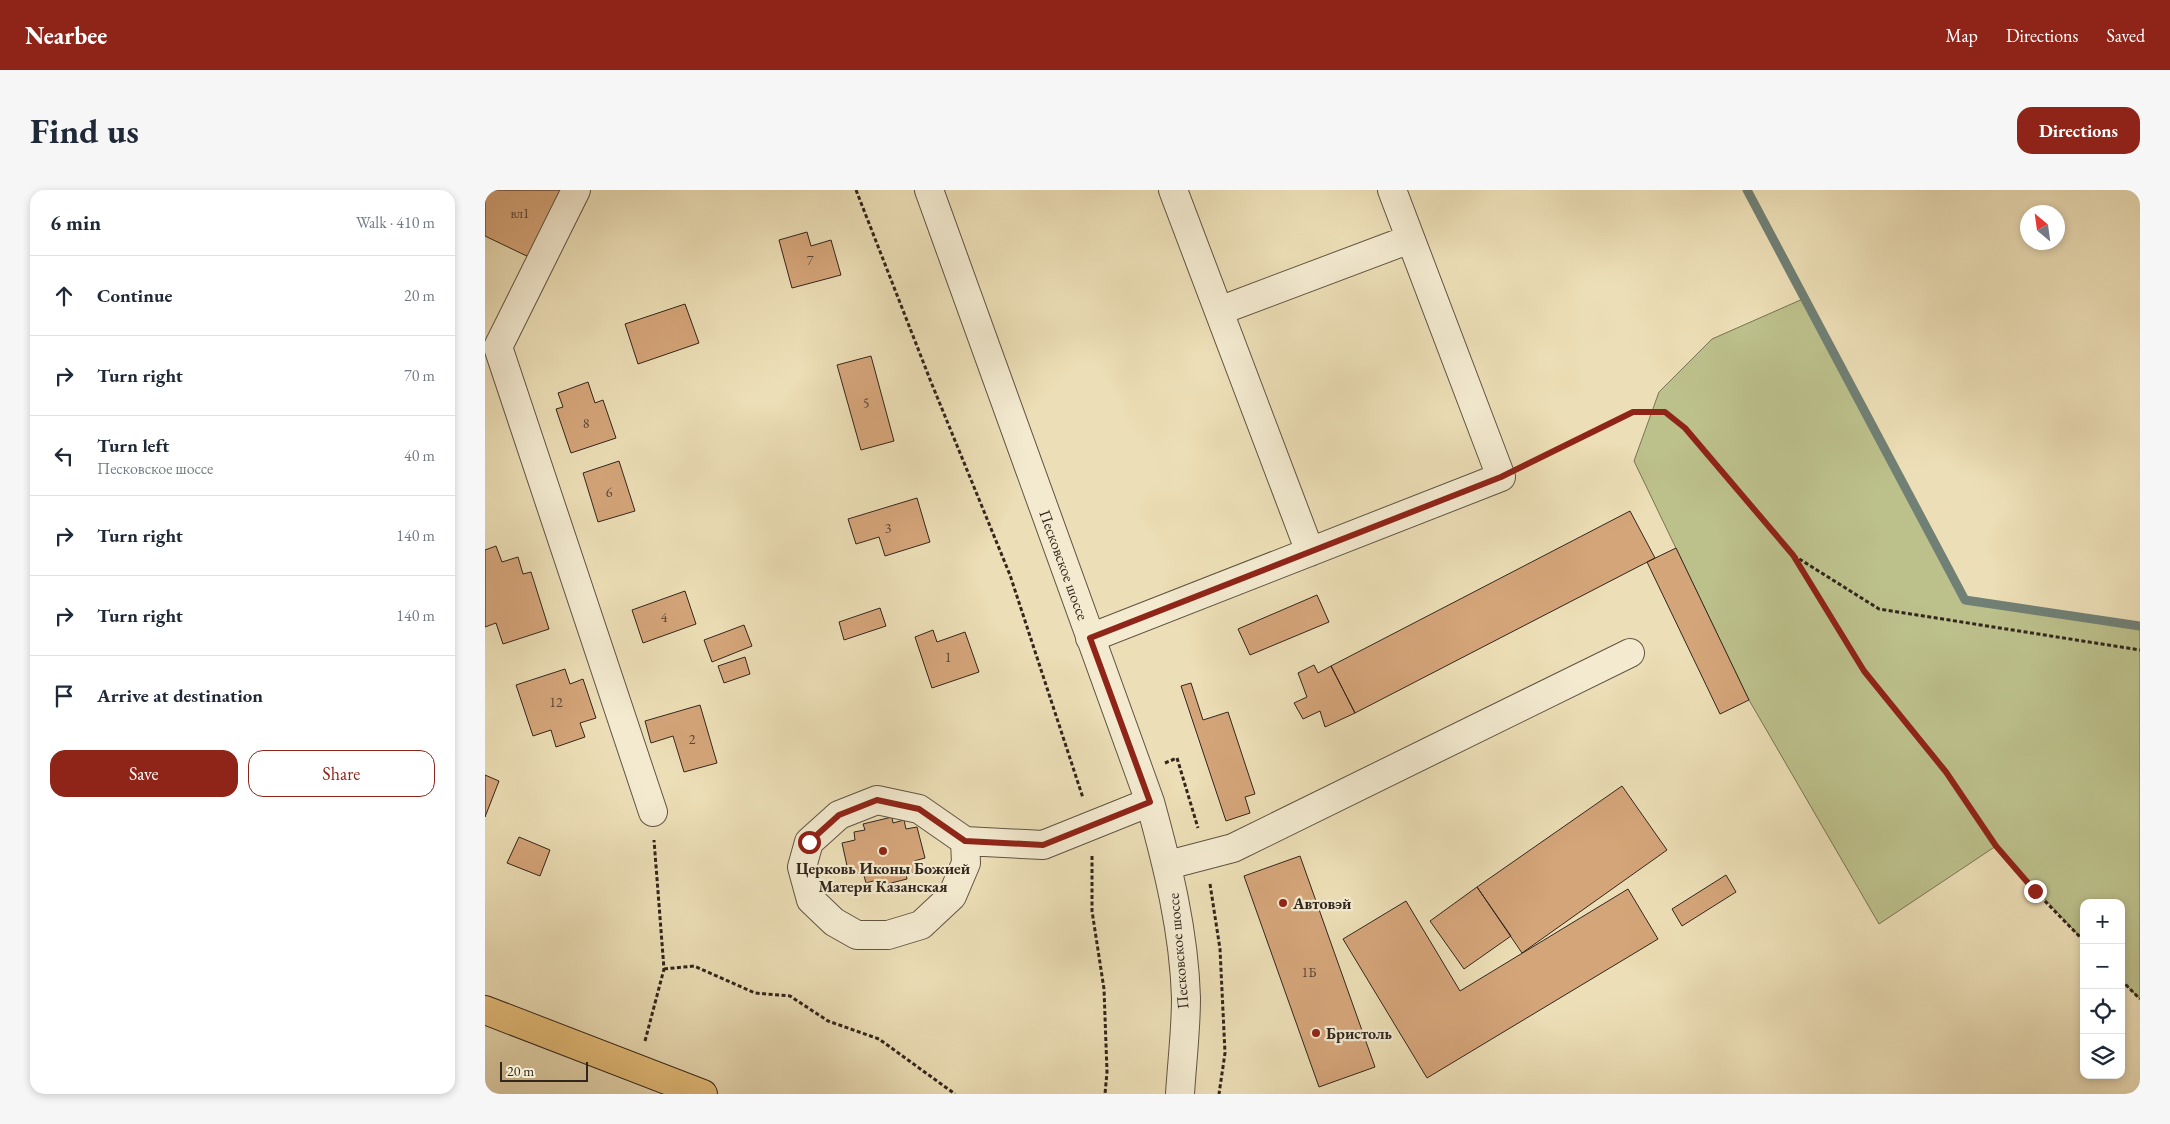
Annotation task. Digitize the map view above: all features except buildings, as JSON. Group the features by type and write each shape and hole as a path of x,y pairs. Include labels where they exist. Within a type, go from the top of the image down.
{"main road":[{"path":"485,1010 703,1094"}],"street":[{"path":"576,190 495,326 498,346 653,812"},
{"name":"Песковское шоссе","path":"929,190 1150,802 1168,865 1179,916 1186,999 1180,1094"},
{"path":"1173,190 1311,552"},
{"path":"1090,638 1501,477 1392,190"},
{"path":"1219,311 1410,239"},
{"path":"1168,865 1233,848 1630,654"},
{"path":"965,841 966,863 952,896 921,926 888,935 857,935 834,922 811,900 802,867 809,842 839,815 877,800 919,809 965,841 1043,845 1150,802"}],"path":[{"path":"857,190 931,382 1010,575 1092,825 1092,911 1104,989 1107,1072 1105,1094"},
{"path":"1501,477 1633,412 1665,412 1685,428 1793,555 1864,671 1946,772 1996,846 2035,891 2080,937"},
{"path":"1793,555 1879,609 2140,650"},
{"path":"1177,758 1205,856 1220,949 1225,1053 1219,1094"},
{"path":"639,1068 664,969 653,812"},
{"path":"664,969 694,966 755,993 790,996 829,1021 879,1039 955,1094"},
{"path":"2125,984 2140,999"}],"green space":[{"path":"1805,298 1965,600 2140,626 2140,999 2125,984 2125,899 2080,899 2080,937 1996,846 1879,924 1749,700 1634,461 1659,392 1712,339"}],"waterway":[{"path":"1747,190 1965,600 2140,626"}],"place":[{"name":"Церковь Иконы Божией Матери Казанская","path":"883,851"},
{"name":"Автовэй","path":"1283,903"},
{"name":"Бристоль","path":"1316,1033"}],"route":[{"path":"809,842 839,815 877,800 919,809 965,841 1043,845 1150,802 1090,638 1501,477 1633,412 1665,412 1685,428 1793,555 1864,671 1946,772 1996,846 2035,891"}]}
